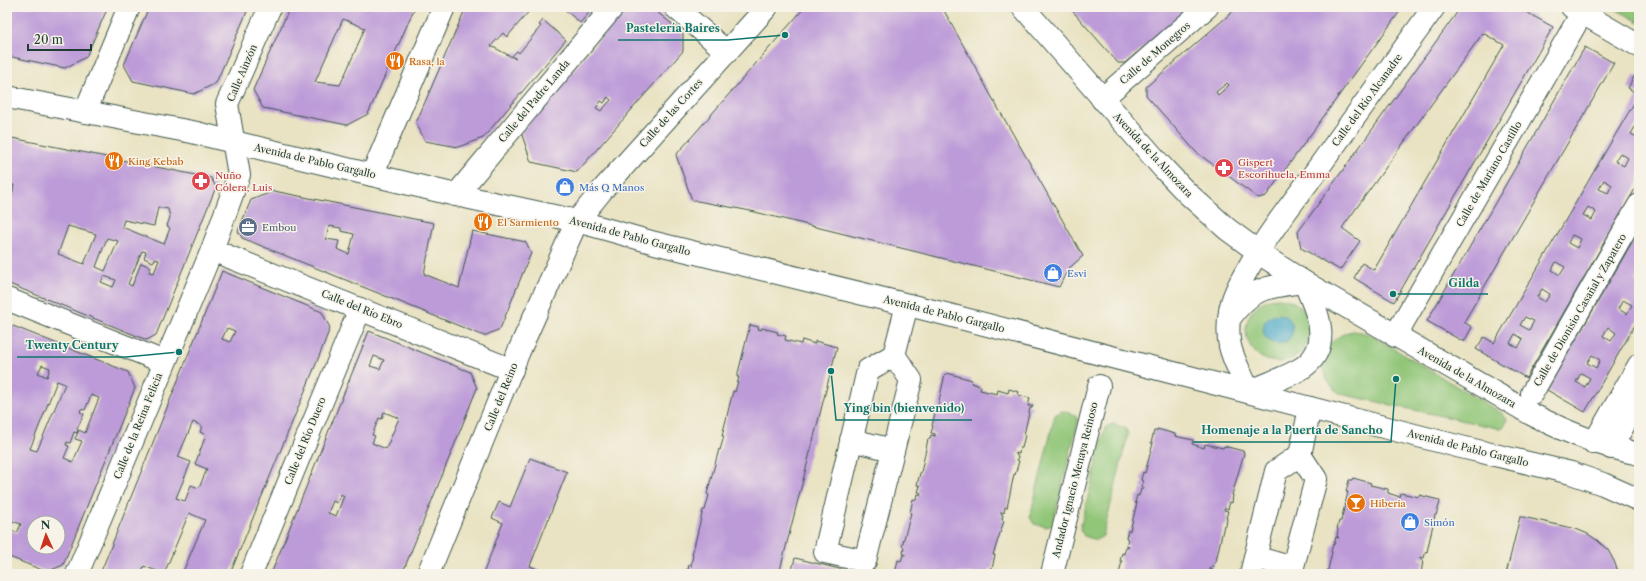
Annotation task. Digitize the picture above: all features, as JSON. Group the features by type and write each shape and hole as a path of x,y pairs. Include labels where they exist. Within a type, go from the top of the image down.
{"street":[{"path":"84,112 129,7"},
{"name":"Calle Ainzón","path":"233,142 227,104 270,7"},
{"path":"372,175 444,7"},
{"name":"Calle del Padre Landa","path":"456,196 613,7"},
{"path":"675,7 727,52"},
{"name":"Calle de las Cortes","path":"577,221 604,188 767,7"},
{"name":"Avenida de la Almozara","path":"1023,7 1102,99 1186,192 1226,229 1304,282 1531,414 1560,429 1603,445 1639,454"},
{"name":"Calle de Monegros","path":"1102,99 1207,7"},
{"name":"Calle del Río Alcanadre","path":"1258,252 1434,7"},
{"path":"1577,10 1639,46"},
{"name":"Calle de Mariano Castillo","path":"1395,336 1577,10"},
{"name":"Avenida de Pablo Gargallo","path":"7,97 192,132 456,196 577,221 655,243 907,305 1454,445 1571,473 1603,484 1639,500"},
{"name":"Calle de la Reina Felicia","path":"77,574 164,362 212,250 239,175 233,142"},
{"name":"Calle de Dionisio Casañal y Zapatero","path":"1532,393 1639,205"},
{"name":"Calle del Reino","path":"428,574 512,370 577,221"},
{"name":"Calle del Río Ebro","path":"212,250 512,370"},
{"path":"1229,319 1246,298 1256,292 1270,286 1304,282 1319,319 1321,331 1316,352 1303,367 1249,392 1230,348 1228,331 1229,319 1231,305 1236,290 1258,252"},
{"path":"7,299 164,362"},
{"path":"894,355 911,380 866,561 825,552 868,370 894,355 907,305"},
{"name":"Calle del Río Duero","path":"251,574 360,309"},
{"path":"1603,445 1639,365"},
{"name":"Andador Ignacio Menaya Reinoso","path":"1052,574 1099,386"},
{"path":"1603,445 1639,398"},
{"path":"1300,455 1316,479 1292,571 1253,566 1276,471 1300,455 1310,408"},
{"path":"851,440 893,450"}],"green space":[{"path":"1612,7 1639,7 1639,22"},
{"path":"1272,298 1284,298 1301,307 1308,318 1310,330 1308,342 1301,353 1284,362 1272,362 1260,357 1251,348 1246,336 1246,324 1251,312 1260,303"},
{"path":"1352,331 1371,335 1503,414 1507,419 1505,425 1501,428 1497,428 1341,394 1332,386 1326,377 1323,368 1323,359 1326,350 1332,342"},
{"path":"1062,411 1075,415 1078,421 1053,523 1047,527 1034,524 1030,517 1055,415"},
{"path":"1112,424 1125,427 1128,434 1103,536 1096,540 1084,536 1080,529 1105,428"}],"water":[{"path":"1278,314 1289,318 1293,329 1289,340 1278,344 1267,340 1263,329 1267,318"}],"building":[{"path":"7,7 56,7 64,9 64,7 108,7 86,57 65,68 7,56"},
{"path":"149,7 249,7 216,83 194,94 133,81 124,65"},
{"path":"290,7 415,7 368,114 347,125 263,108 253,90","holes":["343,19 365,28 340,85 315,82"]},
{"path":"466,7 528,7 531,9 507,37 503,33 491,46 516,59 512,56 517,51 519,53 541,26 539,25 543,20 566,40 483,138 458,147 425,141 416,123"},
{"path":"562,7 594,7 580,23"},
{"path":"627,7 651,7 683,33 683,51 577,172 531,162 521,132","holes":["608,97 611,100 601,111 596,108 601,101 604,103"]},
{"path":"805,7 942,7 1083,256 1068,269 1059,287 751,211 692,200 676,155"},
{"path":"1069,7 1190,7 1125,63 1118,63"},
{"path":"1238,7 1403,7 1266,196 1258,198 1196,152 1146,95 1146,87","holes":["1227,83 1229,85 1218,95 1216,92"]},
{"path":"1461,7 1517,7 1553,27 1394,302 1354,278 1362,263 1374,270 1504,45 1483,33 1342,228 1360,241 1340,270 1301,248 1298,232"},
{"path":"1585,47 1614,63 1464,322 1472,327 1464,342 1427,321"},
{"path":"1635,75 1639,78 1639,95 1628,88"},
{"path":"1639,95 1639,127 1636,125 1631,134 1639,138 1639,182 1526,378 1476,349 1484,337 1494,343","holes":["1620,153 1628,158 1624,166 1615,161","1604,180 1612,185 1608,193 1599,189","1588,207 1596,212 1592,220 1583,215","1572,235 1581,239 1577,248 1568,243","1556,262 1565,267 1560,275 1552,270","1542,289 1550,294 1545,302 1537,297","1525,317 1534,321 1529,330 1520,325","1515,334 1523,339 1518,348 1510,343"]},
{"path":"7,137 211,178 216,187 156,335 147,340 7,283 7,209 9,210 14,185 7,183","holes":["158,207 168,209 170,217 167,226 170,228 164,244 122,227 124,220 154,226","68,226 96,234 84,264 58,254","107,238 118,241 105,271 96,267","142,251 146,252 144,258 153,262 155,259 159,260 154,273 149,272 151,267 141,263 132,286 128,284","104,276 116,280 113,287 101,282"]},
{"path":"274,191 434,223 424,274 459,288 472,231 526,242 531,253 500,329 484,336 242,238 238,231 251,200","holes":["329,226 341,228 341,231 354,234 349,254 337,249 339,241 326,239"]},
{"path":"1639,230 1639,274 1635,281 1639,284 1639,318 1585,412 1547,390","holes":["1623,300 1632,305 1627,314 1618,309","1608,327 1616,333 1611,341 1603,336","1592,355 1600,360 1596,368 1587,363","1581,373 1590,378 1585,387 1576,382"]},
{"path":"222,271 322,312 330,328 230,574 182,574 205,520 189,513 164,574 144,566 141,574 129,572 128,574 100,574","holes":["227,328 235,331 230,342 222,339","193,422 202,426 200,432 206,435 195,464 207,469 199,488 191,485 185,501 176,498 191,462 178,457"]},
{"path":"750,325 759,327 758,329 761,330 762,328 778,332 777,334 786,336 785,340 801,344 802,340 815,344 815,341 837,347 779,574 684,574 685,570 688,570 689,565 692,566 692,555 703,510 705,510 709,495 707,494 719,449 720,450 724,436 722,436 733,391 735,392 739,377 737,377"},
{"path":"13,326 128,372 135,388 63,565 47,572 7,556 7,328","holes":["42,365 50,368 47,377 38,373","57,381 65,384 37,451 30,449","91,395 99,398 85,433 79,430 75,439 82,441 73,462 64,458 69,446 66,445 67,442 70,443 74,432 77,433 77,429 84,414 80,412 81,409 85,410","12,521 21,524 17,533 9,529"]},
{"path":"369,331 470,372 477,388 402,574 271,574","holes":["374,356 384,360 380,369 370,366","384,412 399,418 386,449 372,443 375,436 372,435 379,418 382,419","341,494 344,496 336,516 328,513 333,501 337,503"]},
{"path":"947,373 972,380 971,383 981,386 980,390 997,394 998,390 1008,393 1009,389 1019,392 1018,395 1030,398 1028,406 1033,406 1030,408 1022,448 1020,448 1019,454 1016,453 1018,456 1017,460 1019,461 1015,475 1014,474 1007,508 1005,507 1004,513 1001,512 1003,515 1002,520 1004,521 993,555 995,555 992,569 990,568 989,573 896,574 898,560 901,561 903,555 905,555 903,553 904,547 902,546 911,513 913,499 916,500 918,494 920,495 921,493 918,492 920,486 917,485 928,439 930,439 931,435 935,436 935,434 931,433 932,426 945,374 946,375"},
{"path":"1157,429 1175,434 1175,436 1193,440 1192,444 1204,448 1205,444 1223,448 1224,446 1243,451 1244,453 1232,495 1232,503 1230,502 1228,509 1225,508 1224,510 1228,511 1226,526 1224,525 1216,561 1213,567 1210,567 1209,569 1213,570 1212,574 1119,574 1122,553 1124,554 1126,547 1128,548 1129,546 1126,545 1128,539 1126,538 1128,530 1130,531 1137,503 1135,503 1137,495 1139,496 1141,489 1144,489 1141,487 1143,472 1145,473 1153,443 1151,443 1154,431 1157,431"},
{"path":"530,458 567,472 530,566 549,574 483,574 503,523 492,518 499,502 510,507"},
{"path":"1353,478 1371,483 1370,485 1388,489 1388,493 1400,497 1401,493 1419,497 1419,495 1439,500 1440,502 1435,515 1427,552 1426,551 1424,558 1420,557 1420,559 1423,560 1421,574 1327,574 1333,544 1334,545 1336,537 1339,538 1337,536 1337,529 1339,521 1341,521 1348,492 1346,492 1349,480 1352,480"},
{"path":"1520,517 1576,529 1588,534 1608,550 1619,574 1506,574"},
{"path":"795,558 856,573 856,574 791,574"}],"place":[{"name":"Pastelería Baires","path":"785,35"},
{"name":"Rasa, la","path":"395,61"},
{"name":"King Kebab","path":"114,161"},
{"name":"Gispert Escorihuela, Emma","path":"1224,168"},
{"name":"Nuño Cólera, Luis","path":"201,181"},
{"name":"Más Q Manos","path":"565,187"},
{"name":"El Sarmiento","path":"483,222"},
{"name":"Embou","path":"248,227"},
{"name":"Esvi","path":"1053,273"},
{"name":"Gilda","path":"1393,294"},
{"name":"Twenty Century","path":"179,352"},
{"name":"Ying bin (bienvenido)","path":"831,371"},
{"name":"Homenaje a la Puerta de Sancho","path":"1396,379"},
{"name":"Hiberia","path":"1356,503"},
{"name":"Simón","path":"1410,522"}]}
